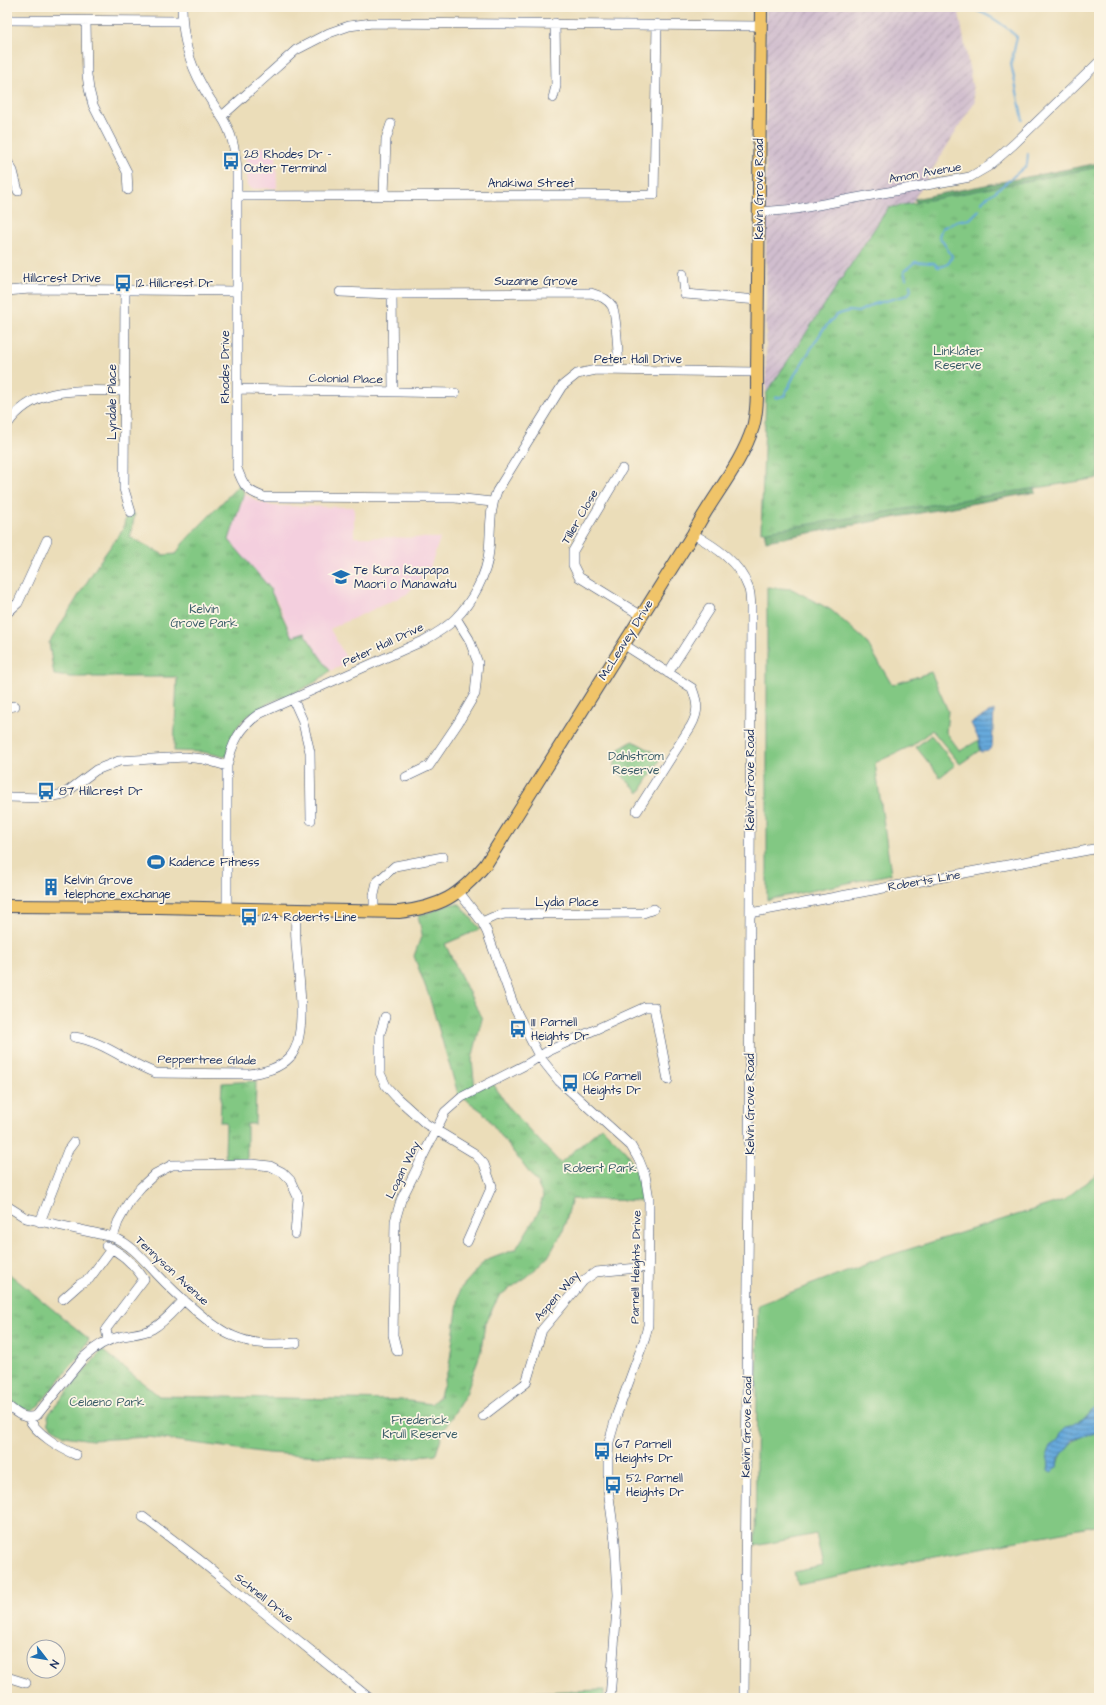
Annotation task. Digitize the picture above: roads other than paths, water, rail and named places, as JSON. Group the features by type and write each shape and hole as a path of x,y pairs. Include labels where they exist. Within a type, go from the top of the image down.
{"main road":[{"name":"Kelvin Grove Road","path":"758,372 761,7"},
{"name":"McLeavey Drive","path":"459,892 486,864 506,834 623,644 694,534 700,521 741,456 748,441 756,414 758,372"},
{"path":"7,906 227,908 399,912 418,909 444,900 459,892"}],"street":[{"name":"Rhodes Drive","path":"182,7 182,21 190,58 202,87 222,116 231,135 235,152 237,196 237,468 244,486 254,493 264,497 456,498 492,502"},
{"path":"7,20 182,21"},
{"path":"86,21 87,75 89,89 93,105 127,172 128,190"},
{"path":"222,116 296,50 329,32 349,26 372,23 761,26"},
{"path":"552,98 556,86 555,24"},
{"name":"Anakiwa Street","path":"237,196 654,195 657,24"},
{"name":"Amon Avenue","path":"760,212 796,209 970,177 989,166 1014,144 1099,62"},
{"path":"384,195 386,139 391,124"},
{"path":"7,161 13,171 18,191"},
{"path":"683,274 685,294 758,300"},
{"name":"Hillcrest Drive","path":"7,291 30,289 237,291"},
{"name":"Lyndale Place","path":"125,291 124,489 131,512"},
{"name":"Suzanne Grove","path":"340,292 392,294 591,293 603,298 612,306 615,315 619,369"},
{"path":"392,294 393,391"},
{"name":"Peter Hall Drive","path":"227,908 227,766 236,738 241,730 250,720 259,714 423,641 438,633 456,618 474,592 484,572 489,552 492,502 506,474 562,386 570,378 586,371 619,369 758,372"},
{"name":"Colonial Place","path":"238,390 455,393"},
{"path":"7,425 10,420 34,400 60,391 124,391"},
{"name":"Tiller Close","path":"622,469 576,543 572,558 578,577 642,616"},
{"name":"Kelvin Grove Road","path":"694,534 725,554 742,575 749,588 751,606 749,1171 744,1698"},
{"path":"7,613 18,603 47,540"},
{"path":"668,673 709,609"},
{"path":"406,777 429,766 458,724 475,694 478,663 469,639 456,618"},
{"path":"623,644 692,688 697,700 697,715 637,811"},
{"path":"293,699 302,719 310,752 311,820"},
{"path":"7,797 44,798 64,794 96,770 119,761 185,757 203,759 227,766"},
{"name":"Roberts Line","path":"750,913 1099,848"},
{"path":"374,911 374,895 377,882 395,866 443,857"},
{"name":"Parnell Heights Drive","path":"459,892 482,922 487,932 515,1009 539,1056 559,1081 627,1142 639,1160 645,1176 649,1199 649,1298 645,1338 613,1428 608,1458 608,1489 615,1541 618,1595 610,1698"},
{"name":"Lydia Place","path":"482,922 493,916 505,914 643,913 654,909"},
{"name":"Peppertree Glade","path":"74,1037 95,1042 143,1068 156,1073 249,1074 262,1072 280,1066 291,1056 297,1044 300,1031 300,977 296,941 296,910"},
{"name":"Logan Way","path":"397,1351 393,1335 395,1221 401,1200 445,1112 458,1100 539,1056 645,1007 654,1007 668,1080"},
{"path":"386,1017 380,1034 380,1073 386,1086 396,1097 436,1131 474,1154 484,1164 492,1186 467,1242"},
{"path":"40,1222 68,1150 74,1142"},
{"path":"113,1237 118,1222 130,1200 141,1186 155,1174 172,1166 252,1164 270,1166 282,1172 290,1180 298,1197 295,1234"},
{"name":"Tennyson Avenue","path":"7,1206 26,1218 113,1237 125,1243 147,1261 157,1274 184,1300 232,1336 258,1343 278,1345 296,1343"},
{"path":"63,1299 80,1284 89,1279 109,1247 138,1270 144,1280 106,1329 108,1340"},
{"name":"Aspen Way","path":"483,1416 526,1384 542,1330 583,1281 596,1272 648,1267"},
{"path":"7,1405 21,1416 28,1418 37,1415 84,1357 93,1349 108,1340 154,1328 164,1321 184,1300"},
{"path":"28,1418 31,1424 62,1449 76,1455"},
{"name":"Schnell Drive","path":"143,1517 197,1558 369,1698"},
{"path":"7,1677 26,1683"}],"water":[{"path":"994,710 992,747 988,751 981,752 979,740 971,723"},
{"path":"1099,1401 1099,1429 1096,1433 1073,1440 1059,1458 1058,1466 1051,1473 1048,1471 1049,1465 1047,1455 1050,1447 1057,1441 1060,1434 1065,1429 1086,1417"}],"waterway":[{"path":"967,7 994,19 1017,37 1011,64 1023,120"},
{"path":"982,203 983,200 1027,165 1028,153"},
{"path":"906,279 904,271 915,262 934,263 938,267 949,263 952,256 939,236 942,228 958,221 970,219 979,210"},
{"path":"775,398 784,396 794,376 822,331 836,315 849,311 858,312 874,304 908,295 911,290 910,285"}],"place":[{"name":"28 Rhodes Dr - Outer Terminal","path":"231,161"},
{"name":"12 Hillcrest Dr","path":"123,283"},
{"name":"Te Kura Kaupapa Maori o Manawatu","path":"341,577"},
{"name":"87 Hillcrest Dr","path":"46,791"},
{"name":"Kadence Fitness","path":"156,862"},
{"name":"Kelvin Grove telephone exchange","path":"51,887"},
{"name":"124 Roberts Line","path":"249,917"},
{"name":"111 Parnell Heights Dr","path":"518,1029"},
{"name":"106 Parnell Heights Dr","path":"570,1083"},
{"name":"67 Parnell Heights Dr","path":"602,1451"},
{"name":"52 Parnell Heights Dr","path":"613,1485"}],"park label":[{"name":"Linklater Reserve","path":"958,358"},
{"name":"Kelvin Grove Park","path":"204,616"},
{"name":"Dahlstrom Reserve","path":"636,763"},
{"name":"Robert Park","path":"600,1168"},
{"name":"Celaeno Park","path":"107,1402"},
{"name":"Frederick Krull Reserve","path":"420,1427"}]}
